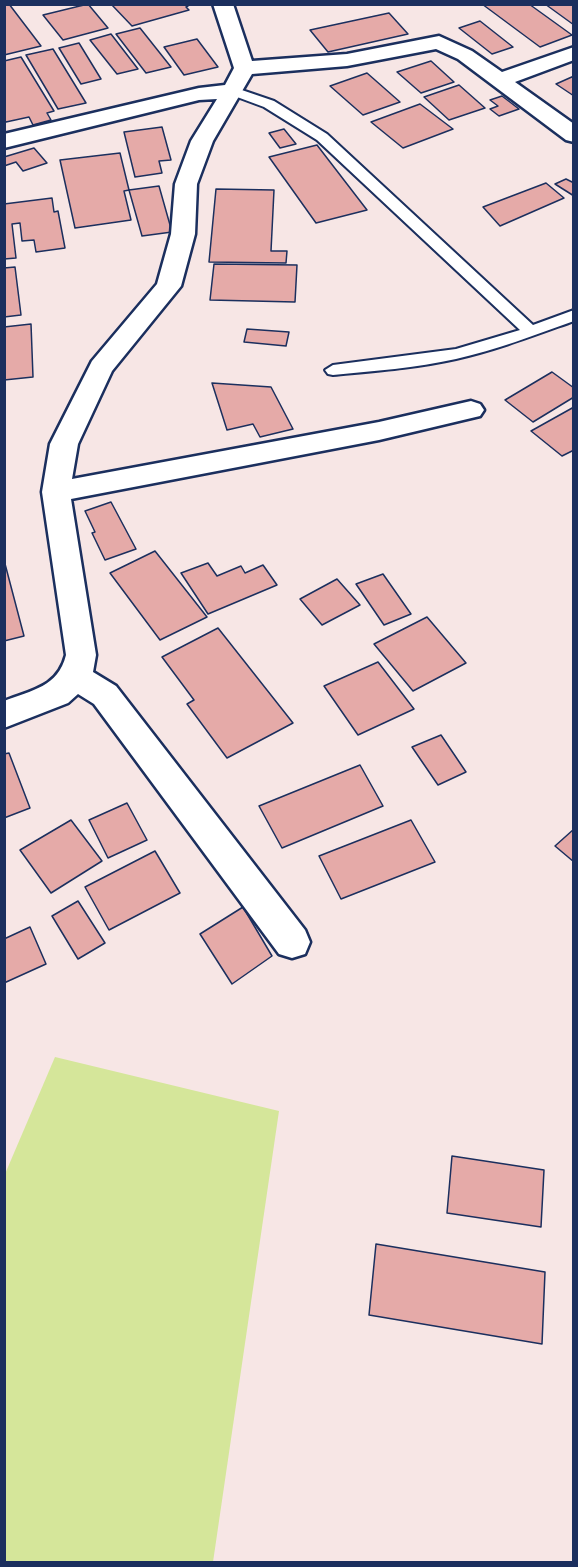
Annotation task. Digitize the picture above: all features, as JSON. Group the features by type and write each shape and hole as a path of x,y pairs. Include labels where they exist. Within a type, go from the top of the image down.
{"street":[{"path":"4,715 57,694 76,676 81,655 56,492 64,444 100,367 169,286 183,234 186,184 202,141 233,91 244,68 223,4"},
{"path":"244,68 347,60 439,42 465,55 573,135"},
{"path":"500,80 573,53"},
{"path":"4,141 199,94 233,91"},
{"path":"56,492 379,431 471,410"},
{"path":"76,676 105,695 292,942"}],"lane":[{"path":"233,91 269,104 322,137 531,331"},
{"path":"333,370 392,365 457,353 531,331 573,315"}],"green space":[{"path":"55,1057 279,1111 213,1562 5,1562 5,1174"}],"building":[{"path":"4,4 9,4 41,46 4,55"},
{"path":"88,4 108,28 63,40 43,15"},
{"path":"111,4 191,4 186,7 189,10 132,26"},
{"path":"482,4 529,4 572,35 540,47"},
{"path":"545,4 574,4 574,25"},
{"path":"389,13 408,34 328,52 310,30"},
{"path":"480,21 513,47 492,54 459,28"},
{"path":"140,28 171,67 146,73 116,34"},
{"path":"111,34 138,69 117,74 90,40"},
{"path":"197,39 218,67 184,75 164,47"},
{"path":"79,43 101,79 81,84 59,48"},
{"path":"53,49 86,103 58,109 26,55"},
{"path":"21,57 54,111 47,113 51,120 33,125 29,117 6,122 4,120 4,61"},
{"path":"431,61 454,82 421,93 397,72"},
{"path":"367,73 400,102 363,115 330,86"},
{"path":"574,76 574,96 556,84"},
{"path":"459,85 485,108 449,120 424,97"},
{"path":"502,96 519,109 499,116 490,109 498,106 490,100"},
{"path":"420,104 453,129 403,148 371,122"},
{"path":"162,127 171,160 159,161 162,173 135,177 124,132"},
{"path":"284,129 296,144 280,148 269,133"},
{"path":"317,145 367,210 316,223 269,157"},
{"path":"34,148 47,163 23,171 16,162 4,166 4,157"},
{"path":"120,153 129,190 124,191 131,220 75,228 60,160"},
{"path":"566,179 574,183 574,196 555,184"},
{"path":"546,183 564,198 500,226 483,207"},
{"path":"159,186 172,232 142,236 129,190"},
{"path":"216,189 274,190 271,251 287,251 286,263 209,262"},
{"path":"52,198 54,212 58,211 65,248 36,252 34,240 22,241 20,223 12,224 16,258 4,259 4,204"},
{"path":"214,264 297,265 295,302 210,300"},
{"path":"15,267 21,315 4,317 4,268"},
{"path":"31,324 33,377 4,380 4,327"},
{"path":"247,329 289,332 286,346 244,342"},
{"path":"552,372 574,388 574,397 533,422 505,400"},
{"path":"212,383 271,387 293,429 260,437 253,424 227,430"},
{"path":"574,407 574,450 562,456 531,431"},
{"path":"111,502 136,549 105,560 92,533 95,532 85,511"},
{"path":"155,551 207,617 160,640 110,573"},
{"path":"4,560 24,636 4,641"},
{"path":"208,563 217,576 241,566 245,573 263,565 277,585 208,614 181,573"},
{"path":"383,574 411,614 384,625 356,584"},
{"path":"337,579 360,605 322,625 300,599"},
{"path":"427,617 466,663 413,691 374,644"},
{"path":"218,628 293,723 227,758 187,704 194,700 162,657"},
{"path":"378,662 414,709 358,735 324,686"},
{"path":"441,735 466,772 438,785 412,747"},
{"path":"9,753 30,808 4,818 4,754"},
{"path":"360,765 383,806 282,848 259,806"},
{"path":"127,803 147,840 108,858 89,820"},
{"path":"71,820 102,861 51,893 20,850"},
{"path":"411,820 435,862 341,899 319,856"},
{"path":"574,829 574,862 555,846"},
{"path":"155,851 180,893 109,930 85,887"},
{"path":"78,901 105,943 78,959 52,916"},
{"path":"243,907 272,956 232,984 200,934"},
{"path":"30,927 46,964 4,983 4,939"},
{"path":"452,1156 544,1170 541,1227 447,1213"},
{"path":"376,1244 545,1272 542,1344 369,1315"}]}
